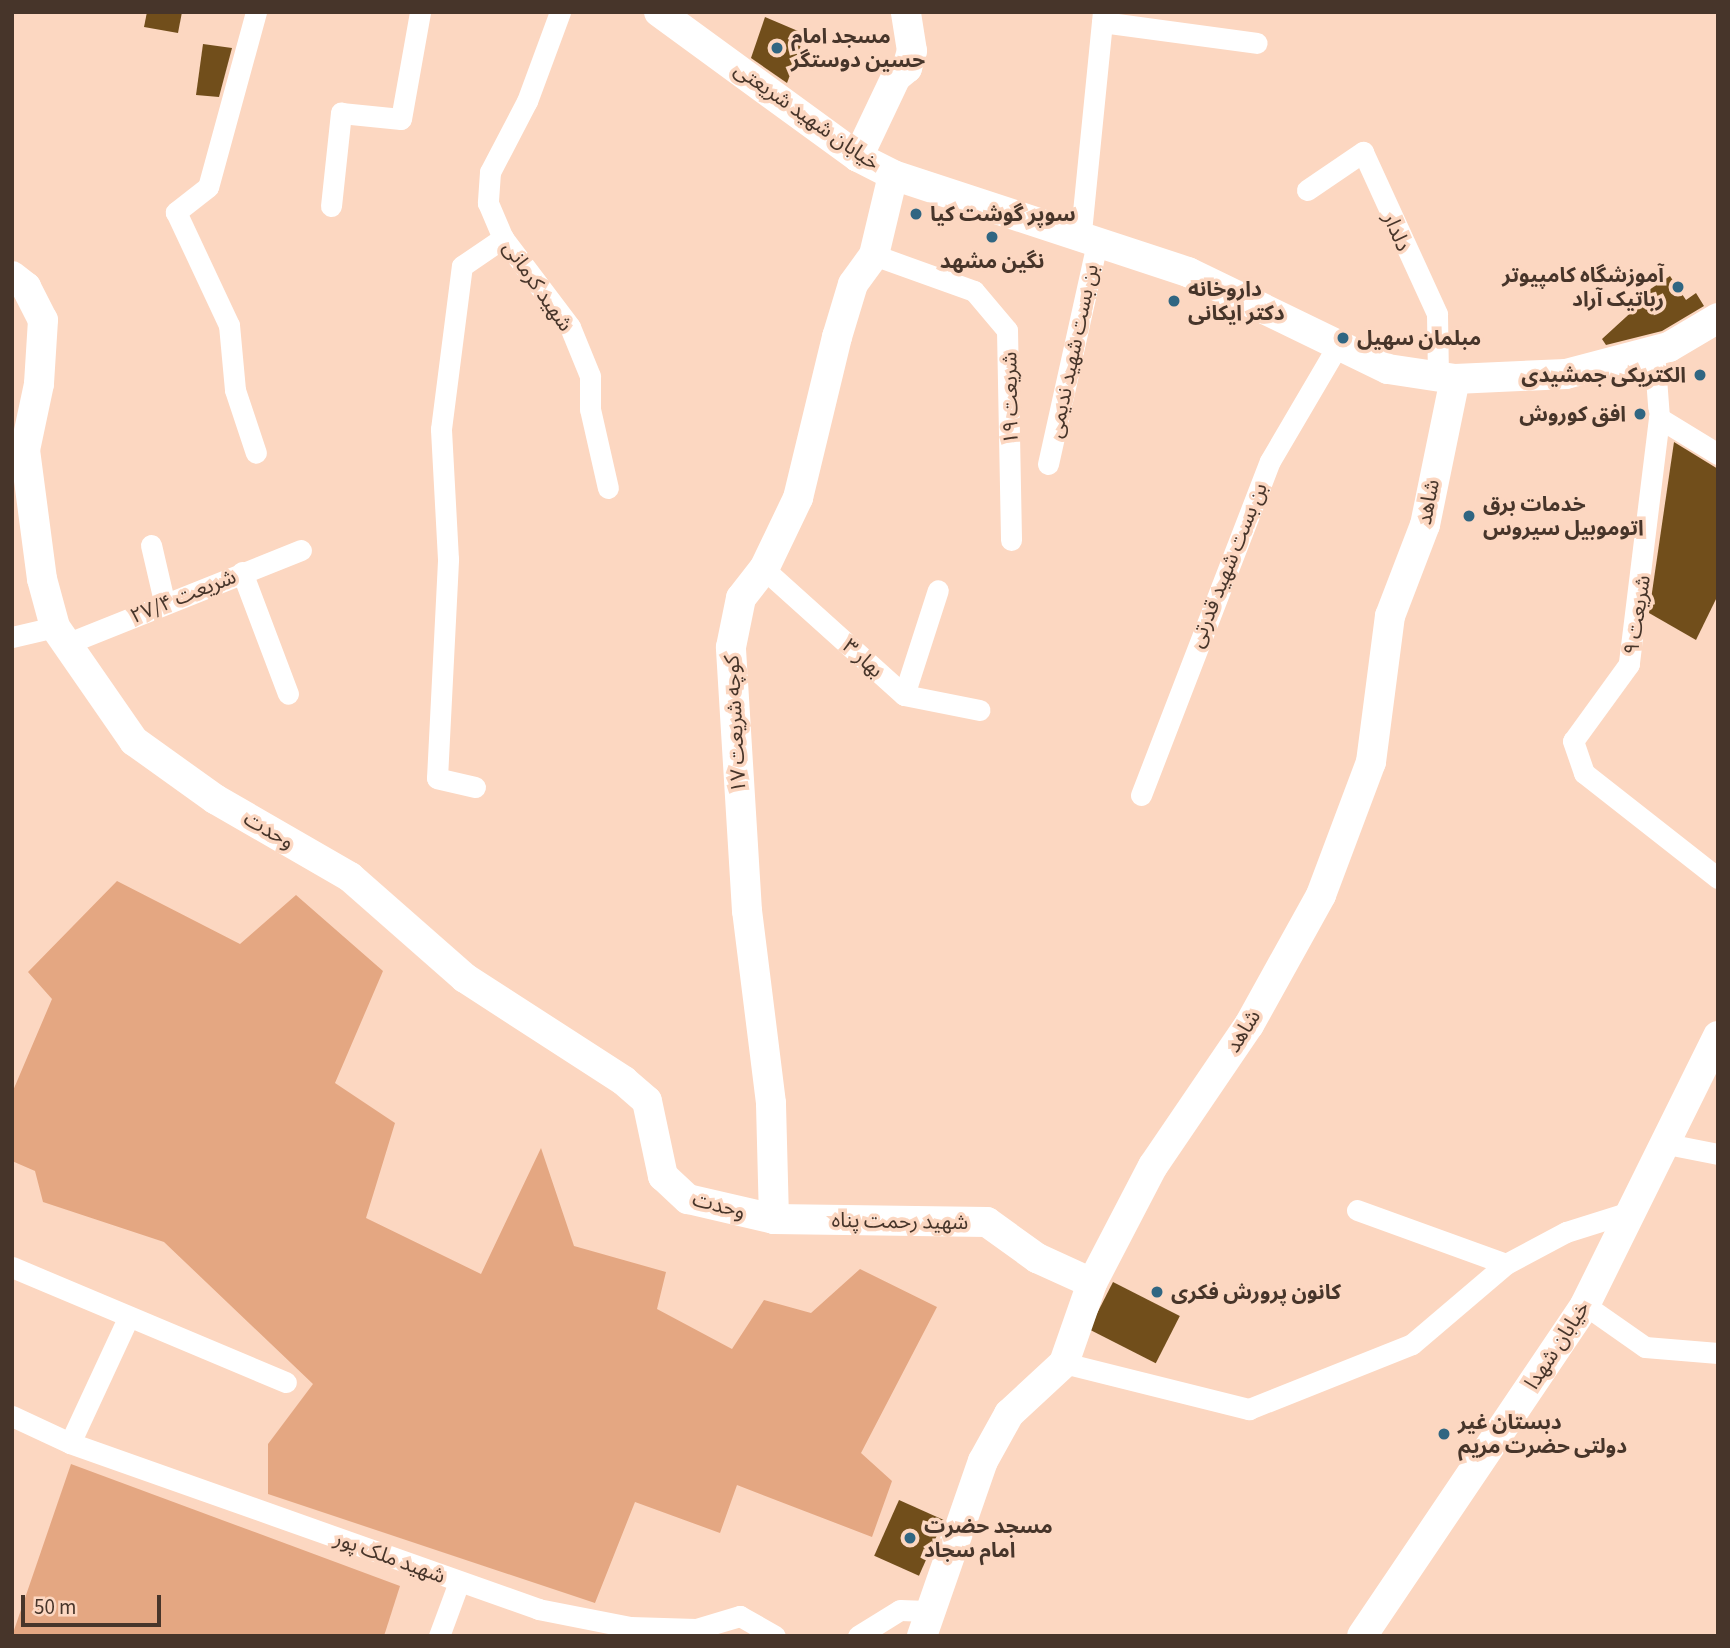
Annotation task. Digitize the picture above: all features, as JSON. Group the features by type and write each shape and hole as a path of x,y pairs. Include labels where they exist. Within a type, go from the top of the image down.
{"street":[{"path":"256,12 208,187 176,212 229,325 235,390 256,453"},
{"path":"331,206 341,113 401,119 420,12"},
{"name":"شهید کرمانی","path":"560,12 527,101 490,172 488,203 503,239 570,327 590,376 590,409 607,488"},
{"name":"خیابان شهید شریعتی","path":"659,12 858,157 894,175 1090,235 1188,272 1388,369 1447,378 1566,374 1654,351 1718,318"},
{"path":"858,157 910,60 906,12"},
{"path":"1102,17 1257,43"},
{"name":"بن بست شهید ندیمی","path":"1048,464 1090,235 1102,17"},
{"name":"دلدار","path":"1307,190 1363,152 1437,314 1447,378"},
{"name":"کوچه شریعت ۱۷","path":"774,1219 771,1103 747,911 731,648 741,598 764,569 798,498 853,284 874,255 894,175"},
{"path":"475,787 437,778 448,559 441,429 461,266 503,239"},
{"name":"شریعت ۱۹","path":"874,255 974,291 1007,330 1011,540"},
{"name":"وحدت","path":"12,276 26,287 43,320 39,384 25,450 42,579 61,635 134,741 215,799 350,877 465,978 647,1101 663,1176 688,1199 774,1219"},
{"name":"بن بست شهید قدرتی","path":"1141,795 1270,461 1338,345"},
{"name":"شریعت ۹","path":"1654,351 1659,418 1629,664 1573,741 1584,773 1718,877"},
{"name":"شاهد","path":"928,1623 983,1461 1009,1414 1064,1363 1092,1283 1153,1166 1249,1025 1321,895 1371,762 1391,616 1424,525 1447,378"},
{"path":"1659,418 1718,454"},
{"path":"151,545 164,601"},
{"name":"شریعت ۲۷/۴","path":"12,637 61,635 164,601 300,550"},
{"name":"بهار ۳","path":"764,569 904,695"},
{"path":"242,572 288,694"},
{"path":"938,590 904,695 980,710"},
{"name":"خیابان شهدا","path":"1362,1636 1585,1305 1633,1211 1662,1143 1718,1036"},
{"path":"1662,1143 1718,1154"},
{"path":"1357,1210 1506,1264"},
{"path":"1064,1363 1249,1409 1305,1389 1412,1344 1506,1264 1566,1232 1633,1211"},
{"name":"شهید رحمت پناه","path":"774,1219 987,1222 1037,1258 1092,1283"},
{"path":"12,1267 128,1318 286,1382"},
{"path":"1585,1305 1645,1347 1718,1353"},
{"path":"70,1443 128,1318"},
{"name":"شهید ملک پور","path":"12,1416 70,1443 538,1609 630,1627 696,1629 740,1615 775,1636"},
{"path":"439,1636 459,1582"},
{"path":"858,1636 900,1610 928,1623"}],"shaded area":[{"path":"117,881 240,944 296,895 383,971 335,1083 395,1123 366,1218 481,1274 541,1148 574,1246 666,1272 657,1309 732,1349 764,1300 811,1313 860,1269 937,1307 861,1453 892,1481 872,1537 737,1485 720,1533 635,1502 595,1603 268,1494 268,1444 313,1384 164,1242 43,1202 35,1171 12,1161 12,1093 52,999 28,972"},
{"path":"71,1464 400,1586 384,1636 12,1636"}],"building":[{"path":"147,12 182,12 178,33 144,27"},
{"name":"مسجد امام حسین دوستگر","path":"765,17 805,34 787,83 751,58"},
{"path":"203,44 232,48 219,97 196,95"},
{"path":"1670,276 1686,300 1696,293 1704,306 1662,331 1606,345 1602,339 1638,306 1634,300"},
{"path":"1674,442 1718,469 1718,595 1696,640 1649,613"},
{"path":"1113,1282 1180,1316 1156,1363 1089,1329"},
{"name":"مسجد حضرت امام سجاد","path":"899,1500 944,1520 919,1576 874,1556"}],"place":[{"name":"مسجد امام حسین دوستگر","path":"777,48"},
{"name":"سوپر گوشت کیا","path":"916,214"},
{"name":"نگین مشهد","path":"992,237"},
{"name":"آموزشگاه کامپیوتر رباتیک آراد","path":"1678,287"},
{"name":"داروخانه دکتر ایکانی","path":"1174,301"},
{"name":"مبلمان سهیل","path":"1343,338"},
{"name":"الکتریکی جمشیدی","path":"1700,375"},
{"name":"افق کوروش","path":"1640,414"},
{"name":"خدمات برق اتوموبیل سیروس","path":"1469,516"},
{"name":"کانون پرورش فکری","path":"1157,1292"},
{"name":"دبستان غیر دولتی حضرت مریم","path":"1444,1434"},
{"name":"مسجد حضرت امام سجاد","path":"910,1538"}]}
